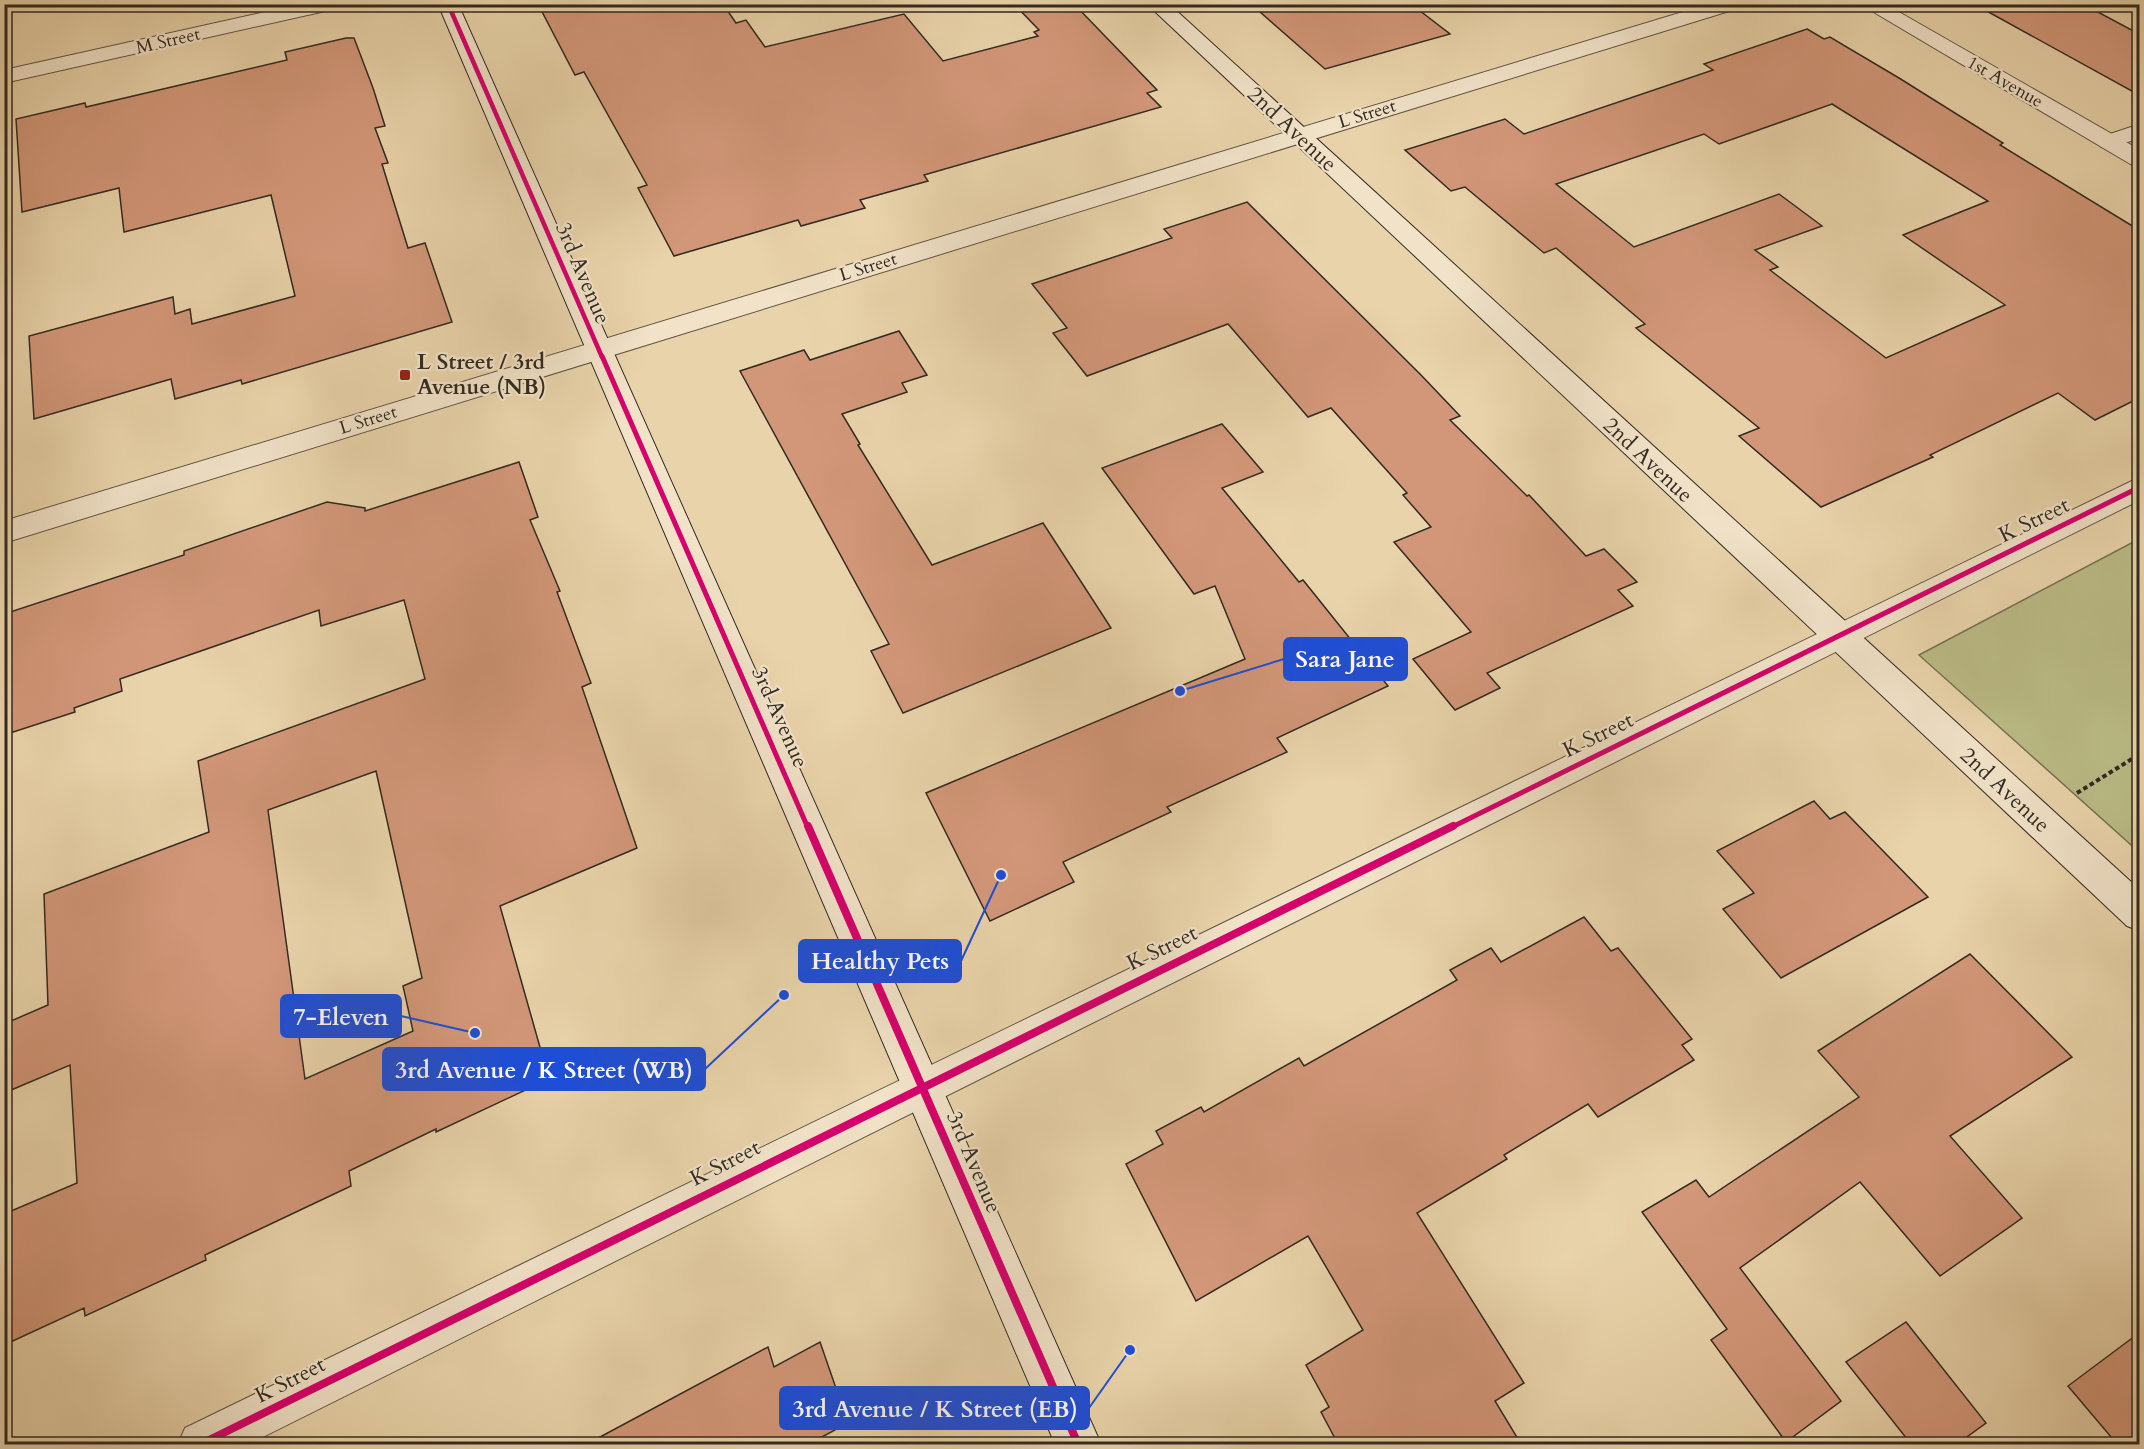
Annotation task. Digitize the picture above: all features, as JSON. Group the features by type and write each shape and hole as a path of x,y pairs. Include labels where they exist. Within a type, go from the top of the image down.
{"street":[{"name":"M Street","path":"4,78 330,4"},
{"name":"3rd Avenue","path":"448,4 1078,1444"},
{"name":"2nd Avenue","path":"1157,4 2139,914"},
{"name":"L Street","path":"4,532 1732,4"},
{"name":"1st Avenue","path":"1870,4 2139,160"},
{"name":"K Street","path":"201,1444 922,1085 1840,636 2139,487"}],"lane":[{"path":"2109,142 2139,130"}],"path":[{"path":"2035,818 2139,754"}],"green space":[{"path":"2139,539 2139,852 1919,655"}],"building":[{"path":"538,4 723,4 736,23 746,20 765,47 904,14 943,61 1038,36 1034,32 1039,30 1014,4 1074,4 1157,90 1147,93 1161,107 924,175 928,181 860,200 865,208 801,226 798,220 674,256 638,188 647,185 584,72 575,75"},
{"path":"1251,4 1411,4 1450,34 1325,69"},
{"path":"1974,4 2083,4 2139,34 2139,95"},
{"path":"1807,29 1824,39 1830,37 2139,230 2139,398 2095,420 2058,393 1930,455 1933,457 1821,507 1739,436 1759,428 1636,328 1645,324 1556,248 1544,253 1465,187 1451,191 1405,150 1505,119 1524,134 1713,70 1704,64","holes":["1832,104 1988,201 1903,235 2005,305 1886,358 1770,270 1778,267 1755,250 1822,226 1779,194 1634,247 1556,184 1704,134 1719,144"]},
{"path":"354,38 385,126 375,128 388,163 382,164 408,248 425,243 452,322 242,384 241,380 175,399 171,379 34,419 29,336 173,297 175,314 190,309 192,324 295,296 271,195 124,232 119,188 22,212 16,119 85,103 86,107 287,60 285,52"},
{"path":"1247,202 1421,375 1460,416 1450,420 1527,496 1529,495 1586,556 1604,549 1637,582 1618,590 1633,606 1487,673 1500,688 1455,710 1413,659 1471,632 1394,542 1431,527 1403,495 1407,493 1331,408 1308,417 1228,324 1087,376 1053,333 1067,328 1032,284 1172,238 1164,229"},
{"path":"899,331 927,375 902,383 907,392 842,414 860,444 858,445 932,565 1043,523 1111,628 903,713 871,651 889,644 740,371 804,350 810,360"},
{"path":"1222,424 1263,472 1222,488 1299,582 1303,580 1388,686 1277,738 1287,752 1167,807 1171,812 1063,862 1074,882 990,921 926,793 1245,659 1215,586 1194,594 1102,468"},
{"path":"519,462 538,517 530,520 560,591 557,592 591,683 582,687 637,848 500,906 549,1079 349,1171 351,1186 205,1255 206,1260 85,1316 84,1308 4,1345 4,1214 77,1183 70,1065 4,1093 4,1024 48,1005 44,894 209,832 198,761 425,679 404,600 321,626 319,610 120,679 122,691 74,708 75,712 4,735 4,614 184,555 184,551 327,502 365,508 365,511","holes":["376,771 422,978 403,986 413,1031 305,1079 268,810"]},
{"path":"1814,801 1830,819 1845,812 1928,897 1781,978 1723,909 1754,893 1717,851"},
{"path":"1584,917 1611,951 1618,948 1692,1039 1682,1045 1694,1060 1598,1117 1588,1104 1504,1155 1507,1159 1417,1213 1524,1383 1495,1401 1521,1444 1338,1444 1321,1412 1329,1407 1306,1365 1363,1330 1308,1236 1196,1301 1126,1164 1163,1144 1156,1131 1201,1107 1204,1112 1299,1058 1304,1066 1457,980 1450,970 1491,948 1501,962"},
{"path":"1970,954 2072,1057 1950,1136 2022,1218 1940,1276 1860,1182 1740,1268 1841,1401 1786,1442 1711,1340 1727,1329 1642,1212 1696,1180 1709,1197 1859,1097 1818,1051"},
{"path":"1906,1322 1986,1423 1957,1444 1911,1444 1846,1362"},
{"path":"2139,1333 2139,1444 2117,1444 2068,1386"},
{"path":"820,1342 848,1423 809,1444 587,1444 768,1347 774,1367"}],"cycle path":[{"path":"448,4 1078,1444"},
{"path":"201,1444 2140,487"}],"place":[{"name":"L Street / 3rd Avenue (NB)","path":"405,375"},
{"name":"Sara Jane","path":"1180,691"},
{"name":"Healthy Pets","path":"1001,875"},
{"name":"3rd Avenue / K Street (WB)","path":"784,995"},
{"name":"7-Eleven","path":"475,1033"},
{"name":"3rd Avenue / K Street (EB)","path":"1130,1350"}]}
